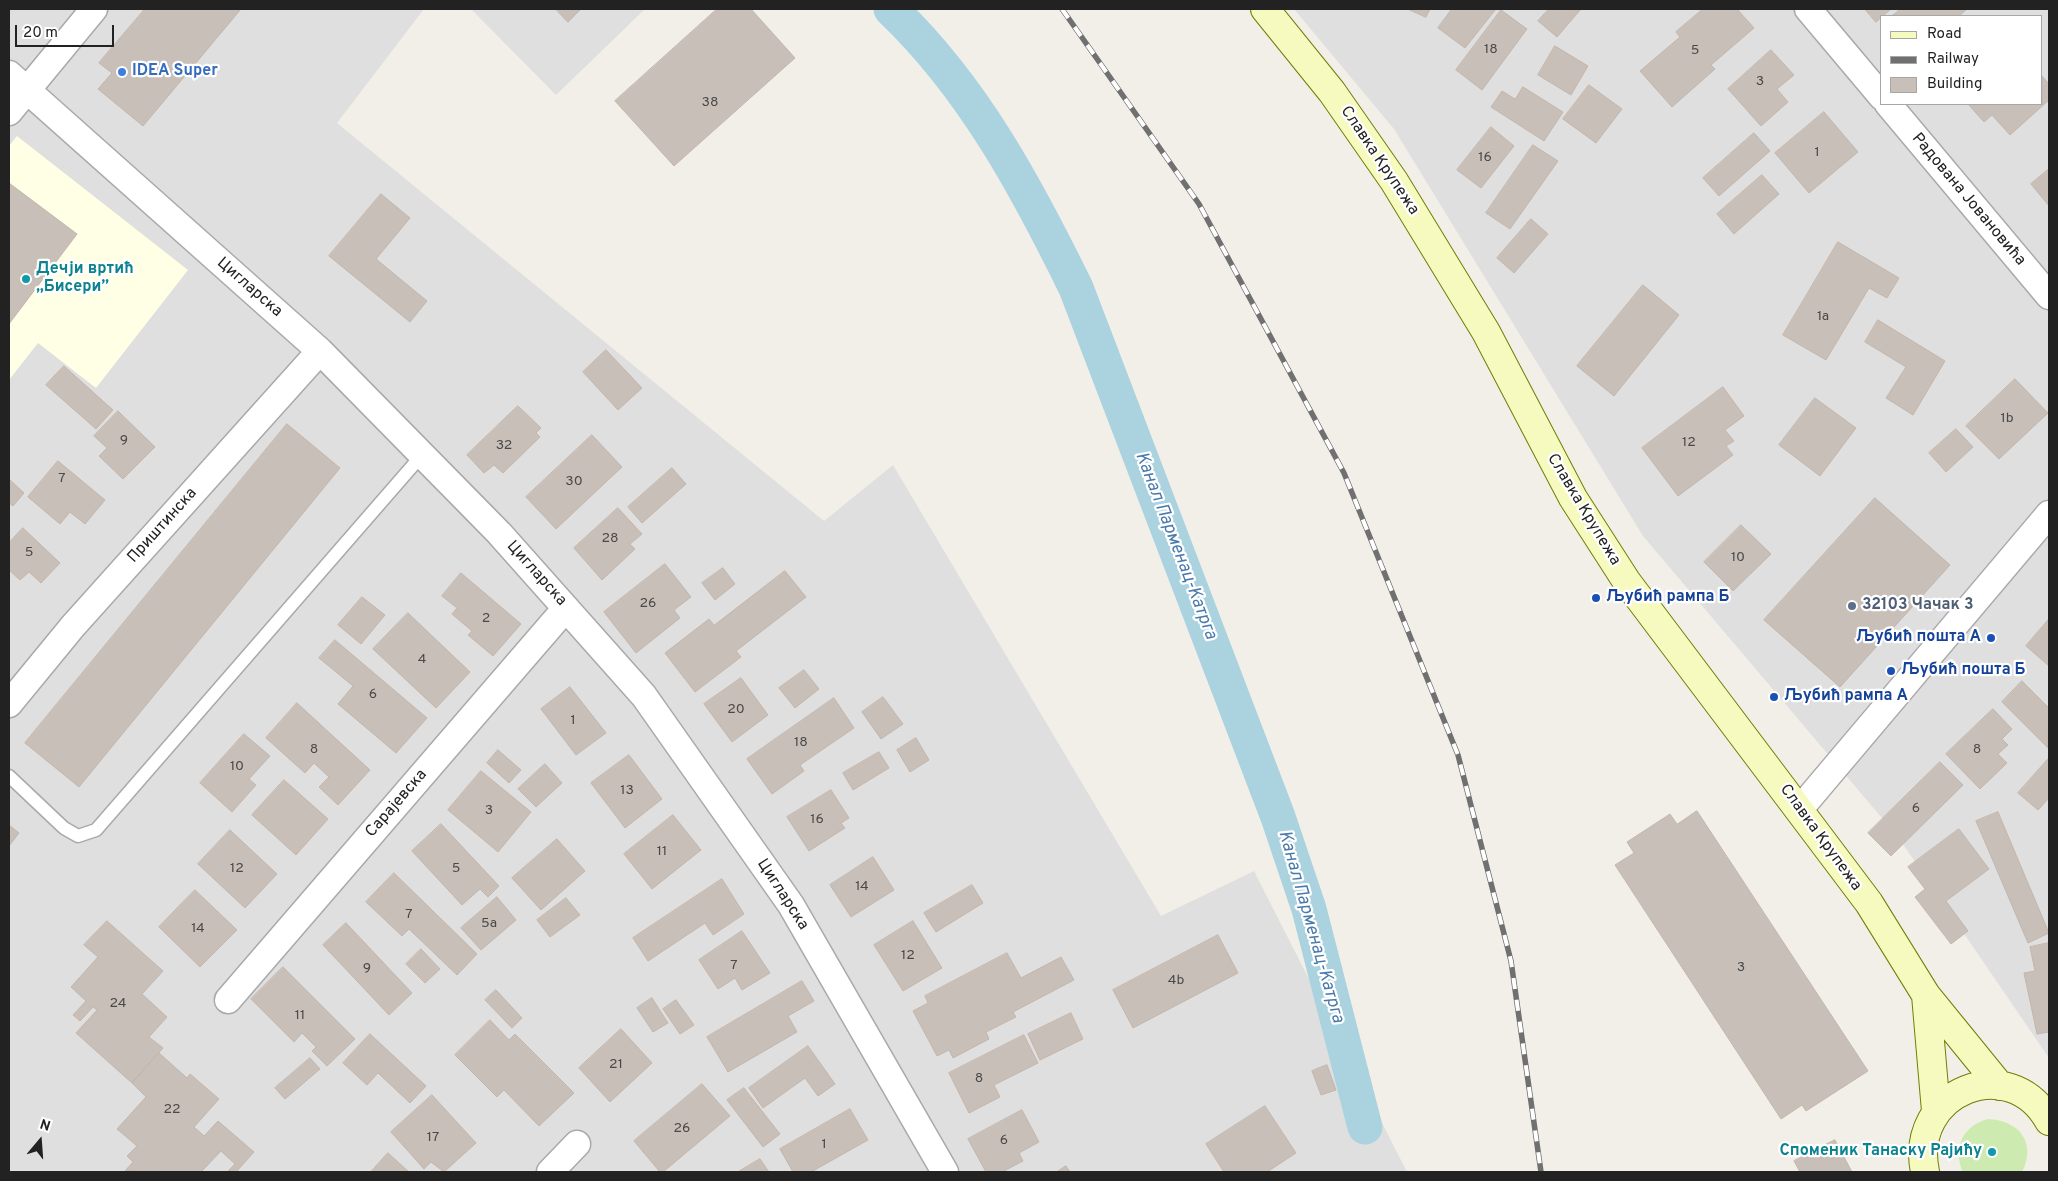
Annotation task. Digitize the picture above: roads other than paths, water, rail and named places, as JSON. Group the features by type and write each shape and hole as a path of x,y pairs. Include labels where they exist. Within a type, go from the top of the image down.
{"main road":[{"name":"Славка Крупежа","path":"1265,9 1332,92 1394,181 1477,317 1573,498 1628,582 1868,903 1926,995 2000,1086"},
{"path":"1926,995 1936,1111"},
{"path":"1922,1168 1922,1142 1936,1111 1954,1095 1976,1086 2000,1086 2017,1090 2032,1100 2049,1121"}],"street":[{"path":"9,112 18,82 94,9"},
{"path":"1808,9 1880,95"},
{"name":"Цигларска","path":"18,82 320,351 499,533 644,696 791,905 945,1172"},
{"name":"Радована Јовановића","path":"1889,105 2049,296"},
{"name":"Приштинска","path":"9,704 72,626 320,351"},
{"path":"1799,810 2049,514"},
{"name":"Сарајевска","path":"228,1000 566,608"},
{"path":"550,1172 577,1144"}],"lane":[{"path":"9,776 64,828 78,836 96,830 422,455"}],"waterway":[{"name":"Канал Парменац-Катрга","path":"891,9 948,71 973,105 1018,176 1076,288 1278,817 1309,909 1365,1127"}],"railway":[{"path":"1062,9 1199,204 1344,473 1458,755 1511,961 1541,1172"}],"place":[{"name":"IDEA Super","path":"122,72"},
{"name":"Дечји вртић „Бисери”","path":"26,279"},
{"name":"Љубић рампа Б","path":"1596,598"},
{"name":"32103 Чачак 3","path":"1852,606"},
{"name":"Љубић пошта А","path":"1991,638"},
{"name":"Љубић пошта Б","path":"1891,671"},
{"name":"Љубић рампа А","path":"1774,697"},
{"name":"Споменик Танаску Рајићу","path":"1992,1152"}]}
